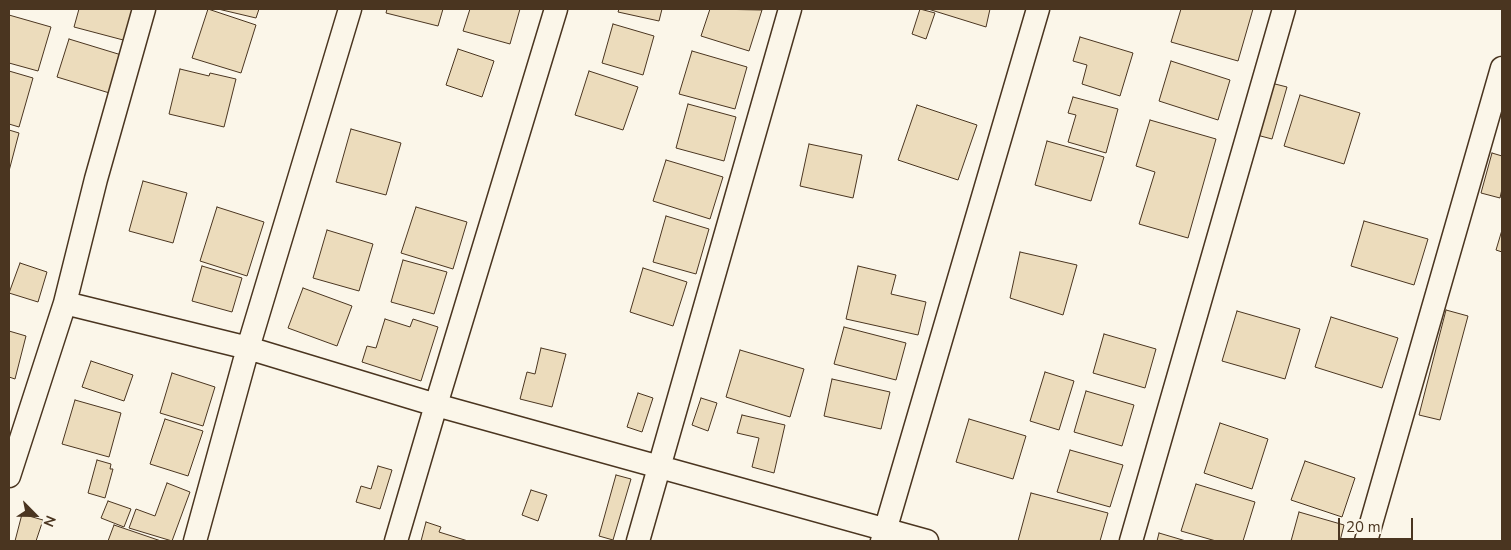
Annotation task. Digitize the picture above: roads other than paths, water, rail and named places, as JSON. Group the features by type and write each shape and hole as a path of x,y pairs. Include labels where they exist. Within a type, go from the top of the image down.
{"street":[{"path":"9,476 65,303 96,179 144,9"},
{"path":"195,541 248,348 350,9"},
{"path":"396,541 556,9"},
{"path":"638,541 790,9"},
{"path":"884,536 1038,9"},
{"path":"1130,541 1284,9"},
{"path":"1366,541 1502,68"},
{"path":"65,303 248,348 436,405 659,466 884,536 927,541"}]}
